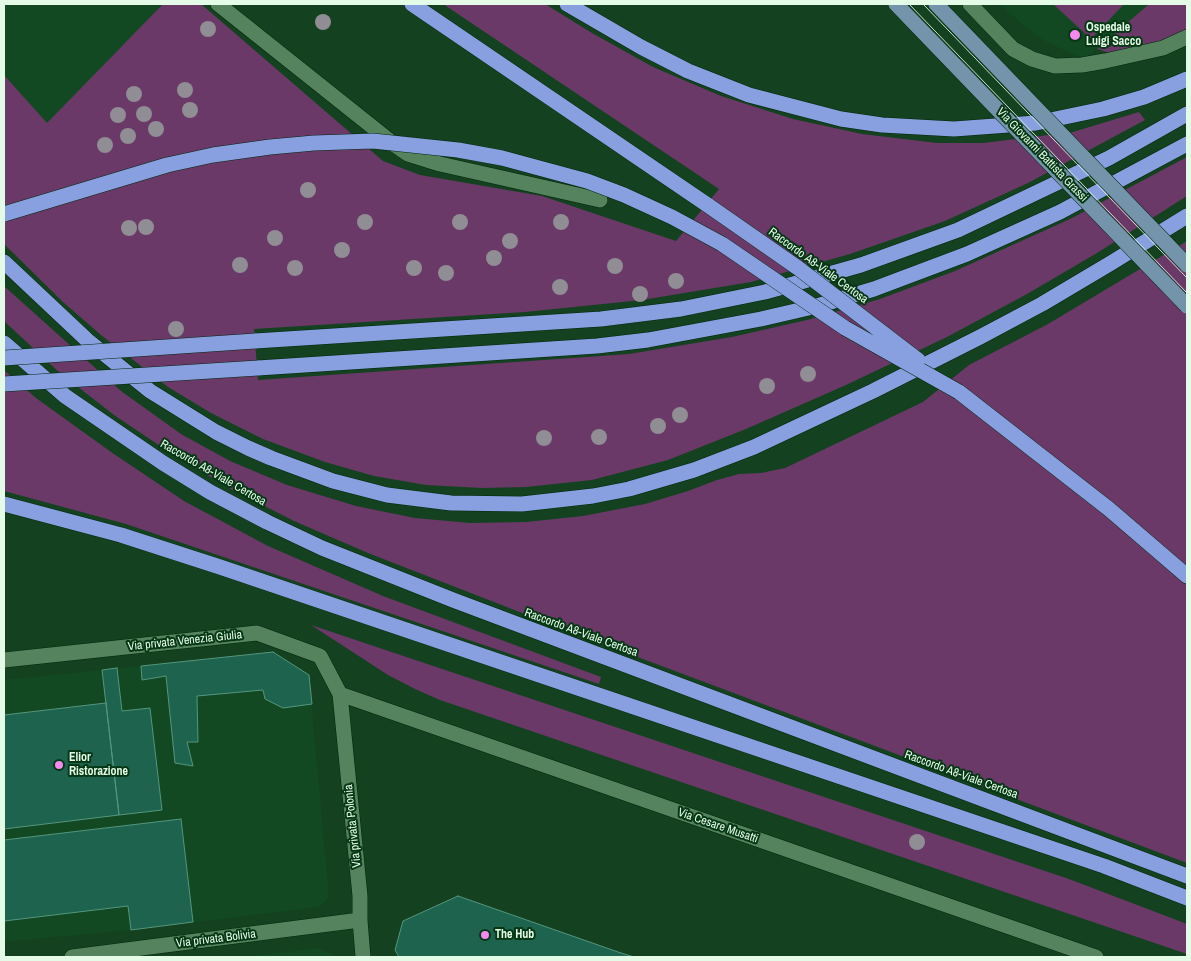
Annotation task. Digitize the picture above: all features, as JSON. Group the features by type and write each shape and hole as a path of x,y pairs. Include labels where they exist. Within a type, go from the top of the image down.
{"highway":[{"name":"Raccordo A8-Viale Certosa","path":"412,4 798,268 1109,509 1187,576"},
{"path":"567,4 641,47 688,71 749,95 841,119 882,125 954,129 1036,123 1103,109 1144,97 1187,79"},
{"path":"4,358 601,319 681,308 765,292 861,266 958,230 1102,162 1187,114"},
{"path":"4,214 167,165 213,155 314,142 373,142 458,150 502,158 587,181 624,195 672,217 722,244 845,328 959,392"},
{"path":"4,384 597,346 686,334 789,312 874,289 967,254 1060,212 1187,144"},
{"path":"4,262 87,340 150,391 216,432 248,448 292,467 333,481 387,495 451,503 522,504 594,496 628,489 694,470 754,447 873,391 995,329 1112,263 1187,216"},
{"name":"Raccordo A8-Viale Certosa","path":"4,343 65,396 163,463 210,492 322,548 462,604 1187,876"},
{"path":"4,504 121,536 220,567 1104,866 1187,898"}],"main road":[{"name":"Via Giovanni Battista Grassi","path":"896,4 1187,306"},
{"path":"936,4 1187,265"}],"street":[{"path":"218,4 408,154 440,164 600,200"},
{"path":"970,4 1013,49 1032,59 1055,66 1082,65 1163,48 1187,37"},
{"name":"Via privata Venezia Giulia","path":"4,660 257,633 320,656 340,694"},
{"name":"Via privata Polonia","path":"340,694 360,896 363,957"},
{"name":"Via Cesare Musatti","path":"340,694 1096,957"},
{"name":"Via privata Bolivia","path":"72,957 360,920"}],"shaded area":[{"path":"4,4 163,4 47,124 4,75"},
{"path":"163,4 201,4 383,161 420,175 542,196 676,241 719,189 443,4 545,4 653,67 721,96 793,119 862,134 937,143 983,143 1073,132 1139,112 1145,120 1028,183 945,221 850,254 751,282 642,300 525,312 254,329 258,380 629,354 732,337 807,320 880,299 955,271 1070,219 1187,157 1187,196 1097,253 1027,294 947,337 846,385 746,429 668,460 592,480 526,487 482,488 426,485 374,476 325,462 263,439 211,413 168,387 101,335 63,302 4,244 4,75 47,123"},
{"name":"Ospedale Luigi Sacco","path":"1000,4 1149,4 1097,49 1083,58 1048,43 1025,27"},
{"path":"1053,4 1124,4 1091,39"},
{"path":"1149,4 1187,4 1187,29 1169,39 1110,53 1097,49"},
{"path":"1187,241 1187,863 571,632 368,553 294,521 231,489 175,456 114,415 60,373 4,321 4,286 121,391 181,434 230,461 287,485 356,506 415,518 470,523 526,522 583,516 645,504 739,474 761,473 785,468 923,402 969,365 1048,324"},
{"path":"4,370 36,398 184,501 268,546 383,596 601,677 599,684 126,524 4,491"},
{"path":"311,625 1069,879 1187,924 1187,954 440,700 388,675"},
{"path":"273,652 309,675 329,897 320,907 131,930 4,942 4,680"},
{"path":"319,948 337,957 245,957"}],"building":[{"path":"273,652 309,675 312,704 283,708 265,699 263,690 197,696 198,742 187,742 193,766 175,763 166,676 142,680 141,666"},
{"path":"117,668 122,711 150,708 162,810 119,815 102,670"},
{"name":"Elior Ristorazione","path":"106,703 119,815 4,829 4,715"},
{"path":"181,819 193,922 131,930 128,906 4,921 4,840"},
{"name":"The Hub","path":"458,896 634,957 399,957 395,950 403,921"}],"tram line":[{"path":"909,4 1187,293"},
{"path":"923,4 1187,278"}],"place":[{"name":"Ospedale Luigi Sacco","path":"1075,35"},
{"name":"Elior Ristorazione","path":"59,765"},
{"name":"The Hub","path":"485,935"}]}
